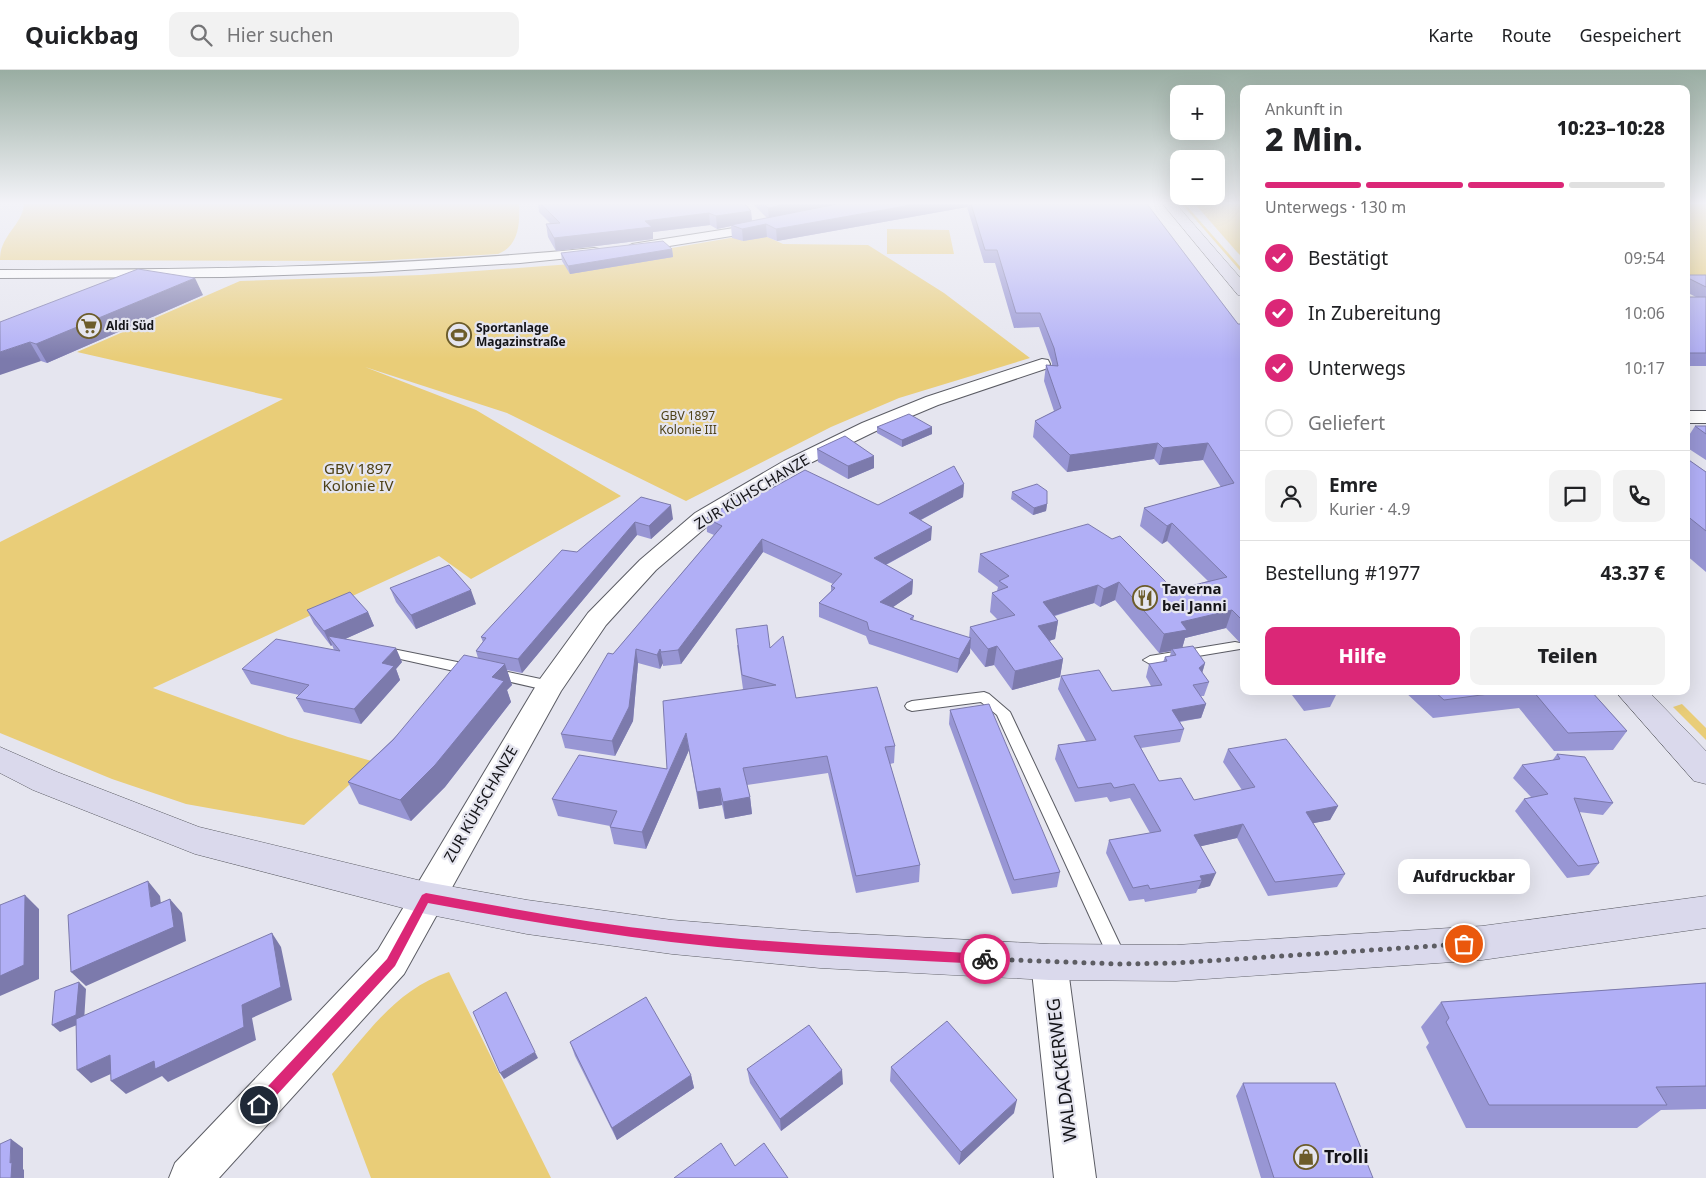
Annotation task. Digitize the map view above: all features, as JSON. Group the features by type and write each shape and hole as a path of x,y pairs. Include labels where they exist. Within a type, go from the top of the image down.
{"street":[{"path":"0,274 338,270 510,261 559,256"},
{"path":"1213,256 1240,287"},
{"name":"ZUR KÜHSCHANZE","path":"190,1178 391,962 426,898 550,686 597,619 648,565 703,518 791,465 869,427 932,401 1042,364"},
{"path":"1690,417 1706,417"},
{"path":"1634,695 1706,772"},
{"path":"0,759 45,782 195,840 426,898 527,917 672,937 820,950 1049,962 1176,963 1482,943 1706,912"},
{"name":"WALDACKERWEG","path":"1049,962 1074,1178"}],"lane":[{"path":"1150,660 1235,646"},
{"path":"370,648 550,686"},
{"path":"912,706 984,697 1003,712 1121,964"}],"green space":[{"path":"0,256 467,256 372,261 0,260"},
{"path":"627,256 885,256 944,293 1030,358 899,398 831,427 686,501 507,413 365,367 476,410 621,496 471,579 439,556 153,688 288,737 375,762 304,825 186,804 112,779 0,733 0,542 283,399 77,352 240,281 421,275 585,263"},
{"path":"1227,256 1231,256 1240,266 1240,270"},
{"path":"1690,256 1706,256 1706,284 1690,285"},
{"path":"1682,704 1706,728 1706,740 1673,707"},
{"path":"449,972 551,1178 371,1178 332,1074 370,1029 398,1001 413,989"}],"building":[{"path":"562,256 631,256 568,266"},
{"path":"999,256 1186,256 1238,324 1240,324 1240,618 1232,610 1181,622 1187,630 1164,634 1119,582 1104,589 1098,585 1043,602 1058,621 1038,626 1063,659 1015,671 997,646 988,649 970,627 1015,615 992,593 1008,587 999,581 1009,576 980,554 1088,524 1112,539 1120,536 1174,590 1227,577 1172,523 1167,526 1144,508 1234,483 1208,443 1163,448 1158,443 1070,455 1035,421 1061,408 1046,365 1058,366 1054,348 1040,313 1016,313"},
{"path":"138,269 195,278 36,344 30,342 0,352 0,322"},
{"path":"1690,275 1706,275 1706,287 1690,279"},
{"path":"1690,297 1706,297 1706,353 1690,353"},
{"path":"909,414 932,427 902,440 877,427"},
{"path":"1695,426 1706,426 1706,434"},
{"path":"845,436 874,456 848,466 817,449"},
{"path":"1690,461 1706,472 1706,531 1690,518"},
{"path":"954,466 964,484 909,513 932,527 874,558 913,580 880,602 914,616 910,619 971,638 959,659 869,630 867,622 819,603 835,588 831,586 842,574 762,539 678,650 661,652 660,649 657,655 636,649 629,707 612,741 561,734 608,653 613,654 722,526 706,518 758,487 767,491 805,470 878,505"},
{"path":"1037,484 1047,491 1047,504 1034,508 1012,492"},
{"path":"641,497 671,505 649,526 635,522 518,659 476,651 486,638 481,637 562,550 577,552"},
{"path":"449,565 471,590 411,615 390,588"},
{"path":"350,592 368,612 324,631 307,610"},
{"path":"767,625 770,648 783,636 796,698 877,687 895,746 885,747 920,865 856,876 827,756 743,768 750,797 723,802 720,788 697,792 686,733 642,832 610,827 617,811 552,799 579,755 667,769 663,701 776,685 742,675 736,629"},
{"path":"328,636 396,648 382,663 394,666 354,709 296,698 309,685 242,669 276,639 340,651"},
{"path":"1193,646 1205,663 1199,668 1209,682 1193,685 1206,704 1172,710 1184,729 1134,736 1159,781 1181,778 1194,800 1255,787 1228,749 1286,739 1338,806 1306,812 1345,874 1275,882 1243,824 1194,835 1216,873 1200,876 1202,880 1150,889 1148,885 1133,888 1109,840 1161,831 1134,784 1114,788 1111,783 1078,788 1058,745 1096,740 1061,676 1099,670 1112,691 1162,685 1149,664 1167,661 1165,657 1176,655 1172,649"},
{"path":"464,655 505,664 492,677 504,681 435,765 400,800 348,782 393,740"},
{"path":"1438,695 1481,695 1444,700"},
{"path":"1536,695 1595,695 1627,731 1568,733"},
{"path":"989,704 1060,872 1014,880 950,710"},
{"path":"1557,754 1585,757 1613,803 1574,798 1599,863 1578,866 1524,799 1548,794 1522,765 1560,759"},
{"path":"148,881 151,907 170,899 174,927 71,972 68,915"},
{"path":"25,895 24,965 0,976 0,905"},
{"path":"272,933 281,987 242,1005 244,1027 155,1069 154,1061 111,1081 110,1055 77,1070 76,1019"},
{"path":"79,982 76,1015 52,1025 55,991"},
{"path":"1706,983 1706,1086 1656,1087 1667,1105 1489,1105 1446,1022 1449,1018 1441,1002"},
{"path":"506,992 535,1052 500,1073 473,1012"},
{"path":"646,997 691,1075 612,1128 570,1042"},
{"path":"947,1021 1017,1100 961,1152 891,1067"},
{"path":"809,1025 842,1070 780,1119 747,1069"},
{"path":"1243,1083 1335,1083 1373,1178 1274,1178"},
{"path":"11,1139 11,1178 0,1178 0,1144"},
{"path":"721,1143 735,1166 764,1143 788,1178 674,1178"}],"way so far":[{"path":"985,959 1121,964 1176,963 1464,944"}],"place":[{"name":"Aldi Süd","path":"89,326"},
{"name":"Sportanlage Magazinstraße","path":"459,335"},
{"name":"Taverna bei Janni","path":"1145,598"},
{"name":"Aufdruckbar","path":"1464,944"},
{"name":"Trolli","path":"1306,1157"}],"route":[{"path":"259,1105 391,962 426,898 527,917 672,937 820,950 985,959"}],"park label":[{"name":"GBV 1897 Kolonie III","path":"688,423"},
{"name":"GBV 1897 Kolonie IV","path":"358,478"}]}
